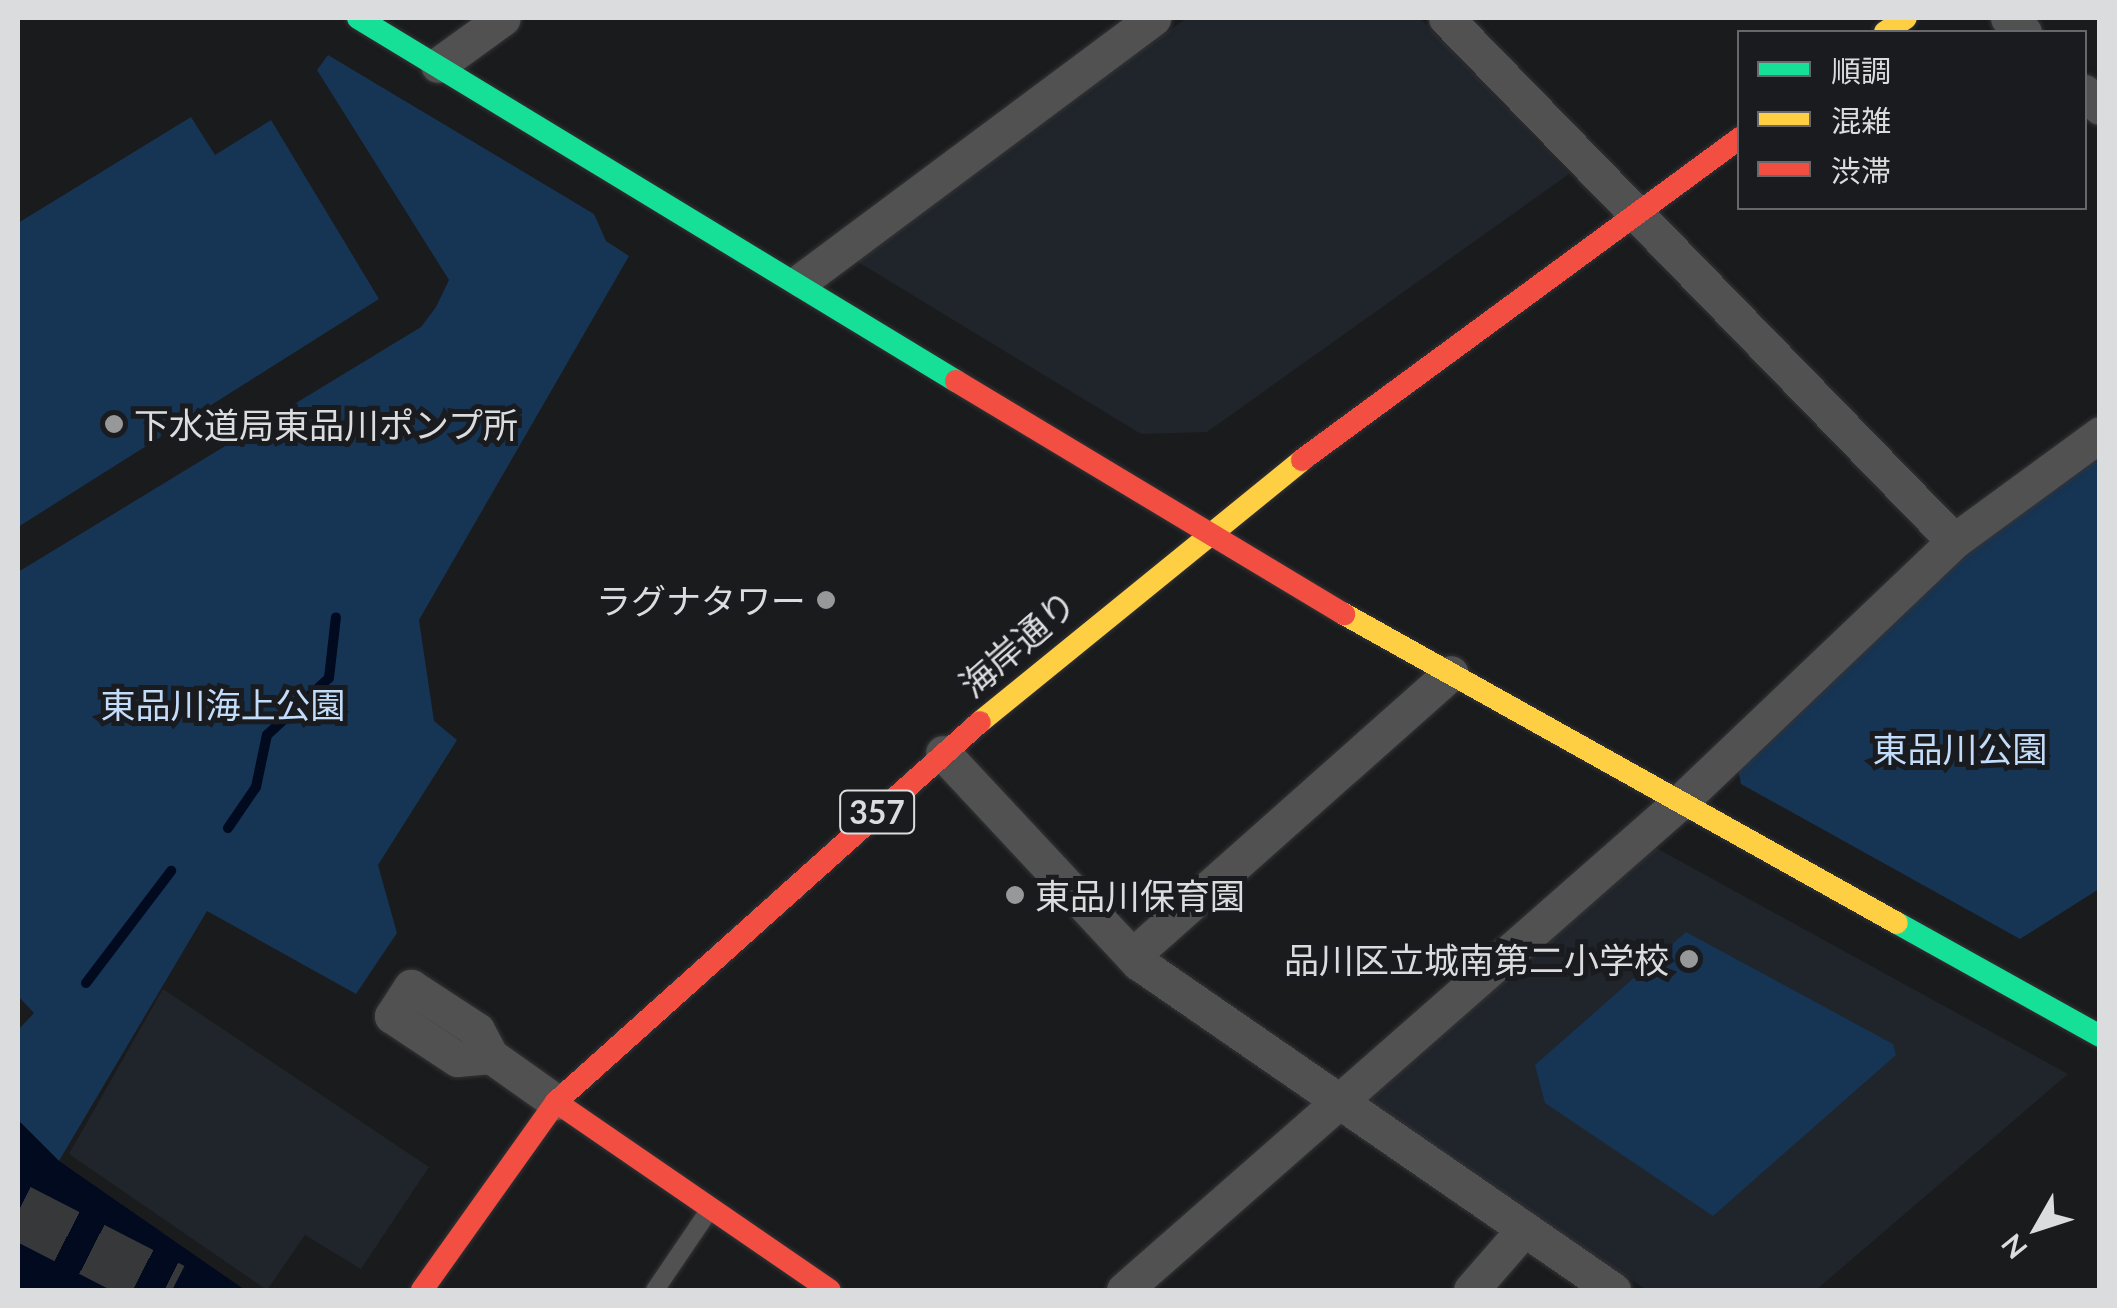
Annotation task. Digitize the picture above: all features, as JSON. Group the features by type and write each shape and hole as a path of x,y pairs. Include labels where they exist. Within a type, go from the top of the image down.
{"main road":[{"path":"358,18 802,280 1205,531 1679,803 2100,1036"},
{"name":"海岸通り","path":"422,1290 556,1102 944,752 1205,531 1737,140"},
{"path":"556,1102 830,1290"}],"street":[{"path":"438,65 503,18"},
{"path":"802,280 1153,18"},
{"path":"1446,18 1954,541"},
{"path":"1124,1290 1679,803 1954,541 2100,434"},
{"path":"1132,956 1451,674"},
{"path":"944,752 1132,956 1614,1290"},
{"path":"491,1056 556,1102"},
{"path":"1470,1290 1524,1229"}],"lane":[{"path":"655,1290 710,1209"}],"shaded area":[{"path":"1187,18 1420,18 1569,174 1207,432 1141,434 858,262 857,252"},
{"name":"品川区立城南第二小学校","path":"1649,844 2068,1074 1816,1290 1647,1290 1370,1111 1372,1089"},
{"path":"163,989 429,1167 361,1269 305,1235 267,1290 69,1154"},
{"path":"18,1120 59,1161 245,1290 18,1290"}],"green space":[{"name":"東品川海上公園","path":"328,55 594,214 606,241 629,256 419,620 434,721 457,740 378,865 397,933 356,994 207,911 59,1161 18,1120 18,1030 34,1013 18,996 18,572 421,327 436,307 449,280 317,70"},
{"name":"下水道局東品川ポンプ所","path":"191,117 215,155 271,120 379,299 18,527 18,223"},
{"name":"東品川公園","path":"2099,448 2099,889 2020,939 1741,784 1738,770 1954,554"},
{"path":"1686,932 1893,1044 1896,1055 1713,1216 1545,1103 1535,1065"}],"waterway":[{"path":"228,828 256,787 267,735 329,678 336,617"},
{"path":"86,983 171,871"}],"tunnel":[{"path":"18,1211 172,1290"}],"traffic: fast":[{"path":"358,18 956,381"},
{"path":"1897,923 2100,1036"}],"traffic: slow":[{"path":"1888,30 1906,18"},
{"path":"980,722 1302,460"},
{"path":"1344,614 1897,923"}],"traffic: jam":[{"path":"1302,460 1737,140"},
{"path":"956,381 1344,614"},
{"path":"422,1290 556,1102 980,722"},
{"path":"556,1102 830,1290"}],"place":[{"name":"下水道局東品川ポンプ所","path":"114,424"},
{"name":"ラグナタワー","path":"826,600"},
{"name":"東品川保育園","path":"1015,895"},
{"name":"品川区立城南第二小学校","path":"1689,959"}]}
